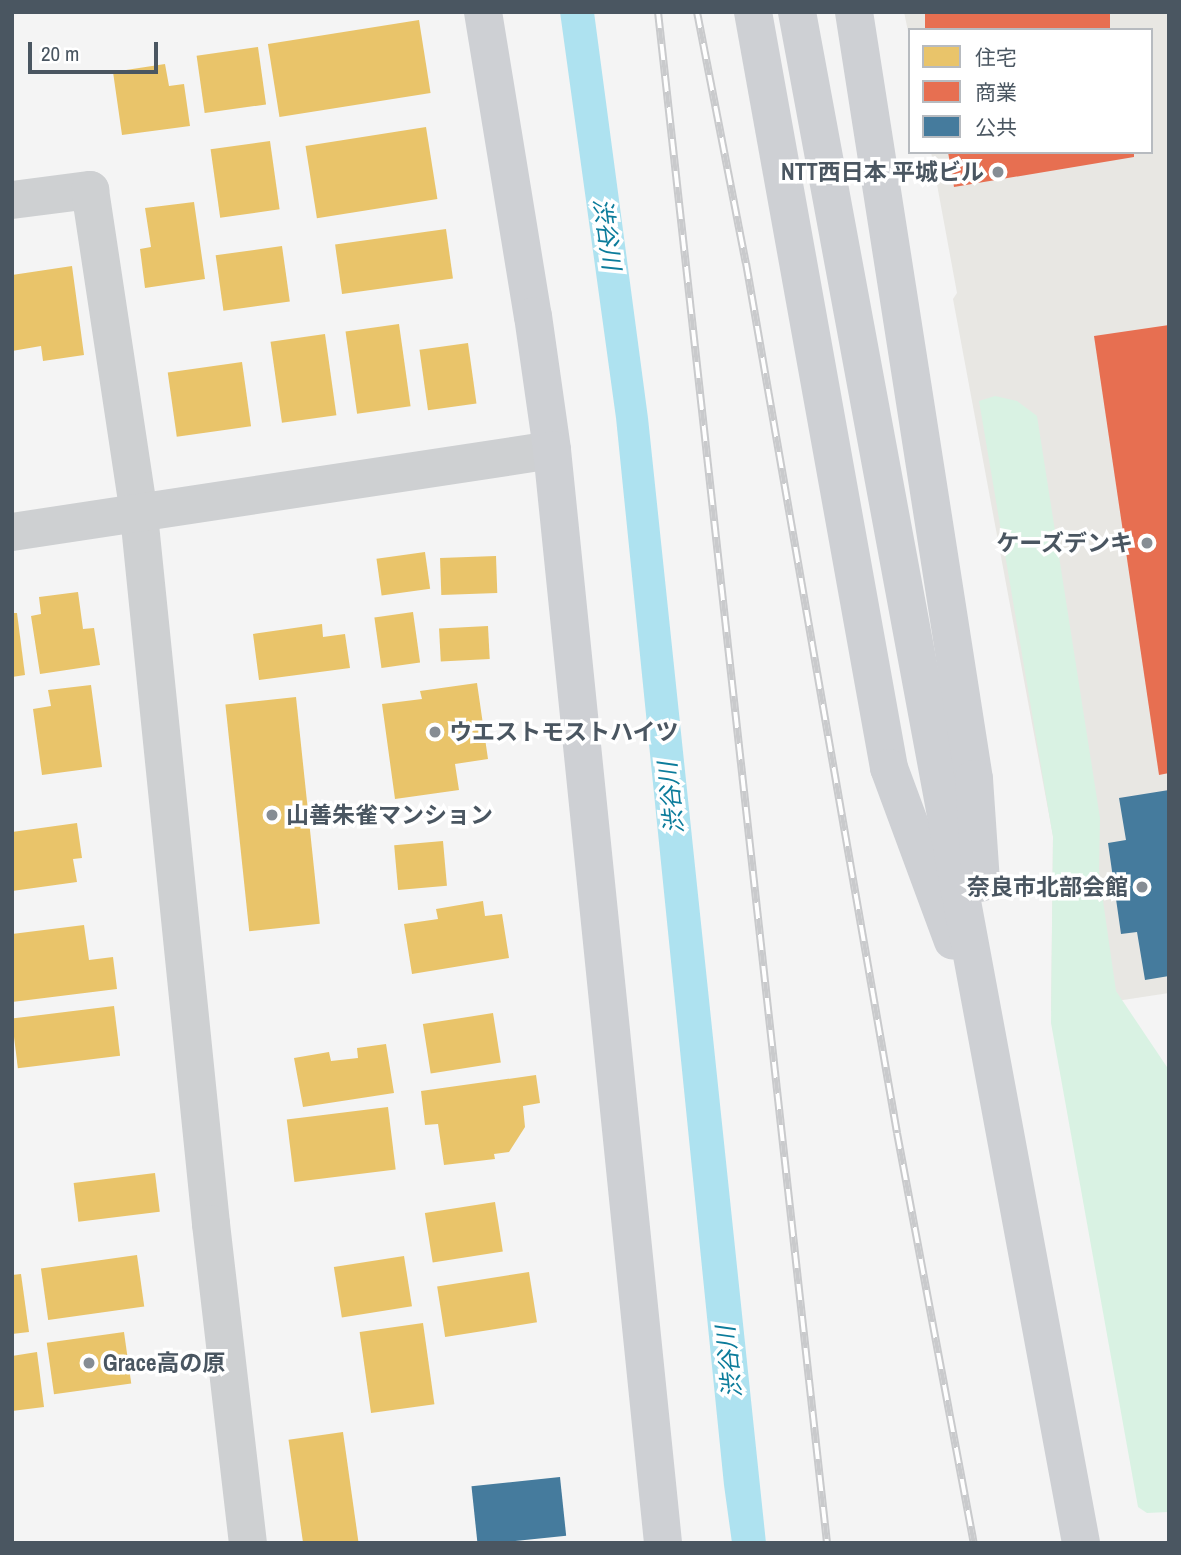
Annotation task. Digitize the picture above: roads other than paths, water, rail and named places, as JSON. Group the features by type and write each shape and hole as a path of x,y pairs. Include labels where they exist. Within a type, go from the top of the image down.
{"street":[{"path":"483,12 552,450 663,1543"},
{"path":"753,12 889,768 990,1041"},
{"path":"797,12 1081,1543"},
{"path":"854,12 975,779 990,1041"},
{"path":"12,200 90,190 139,515 211,1224 248,1543"},
{"path":"12,532 139,515 552,450"}],"water":[{"name":"渋谷川","path":"560,12 594,12 648,418 766,1543 732,1543 724,1485 616,418"}],"railway":[{"path":"658,12 827,1543"},
{"path":"697,12 746,263 897,1133 974,1543"}],"place":[{"name":"NTT西日本 平城ビル","path":"998,172"},
{"name":"ケーズデンキ","path":"1147,543"},
{"name":"ウエストモストハイツ","path":"435,732"},
{"name":"山善朱雀マンション","path":"272,815"},
{"name":"奈良市北部会館","path":"1142,887"},
{"name":"Grace高の原","path":"89,1363"}]}
